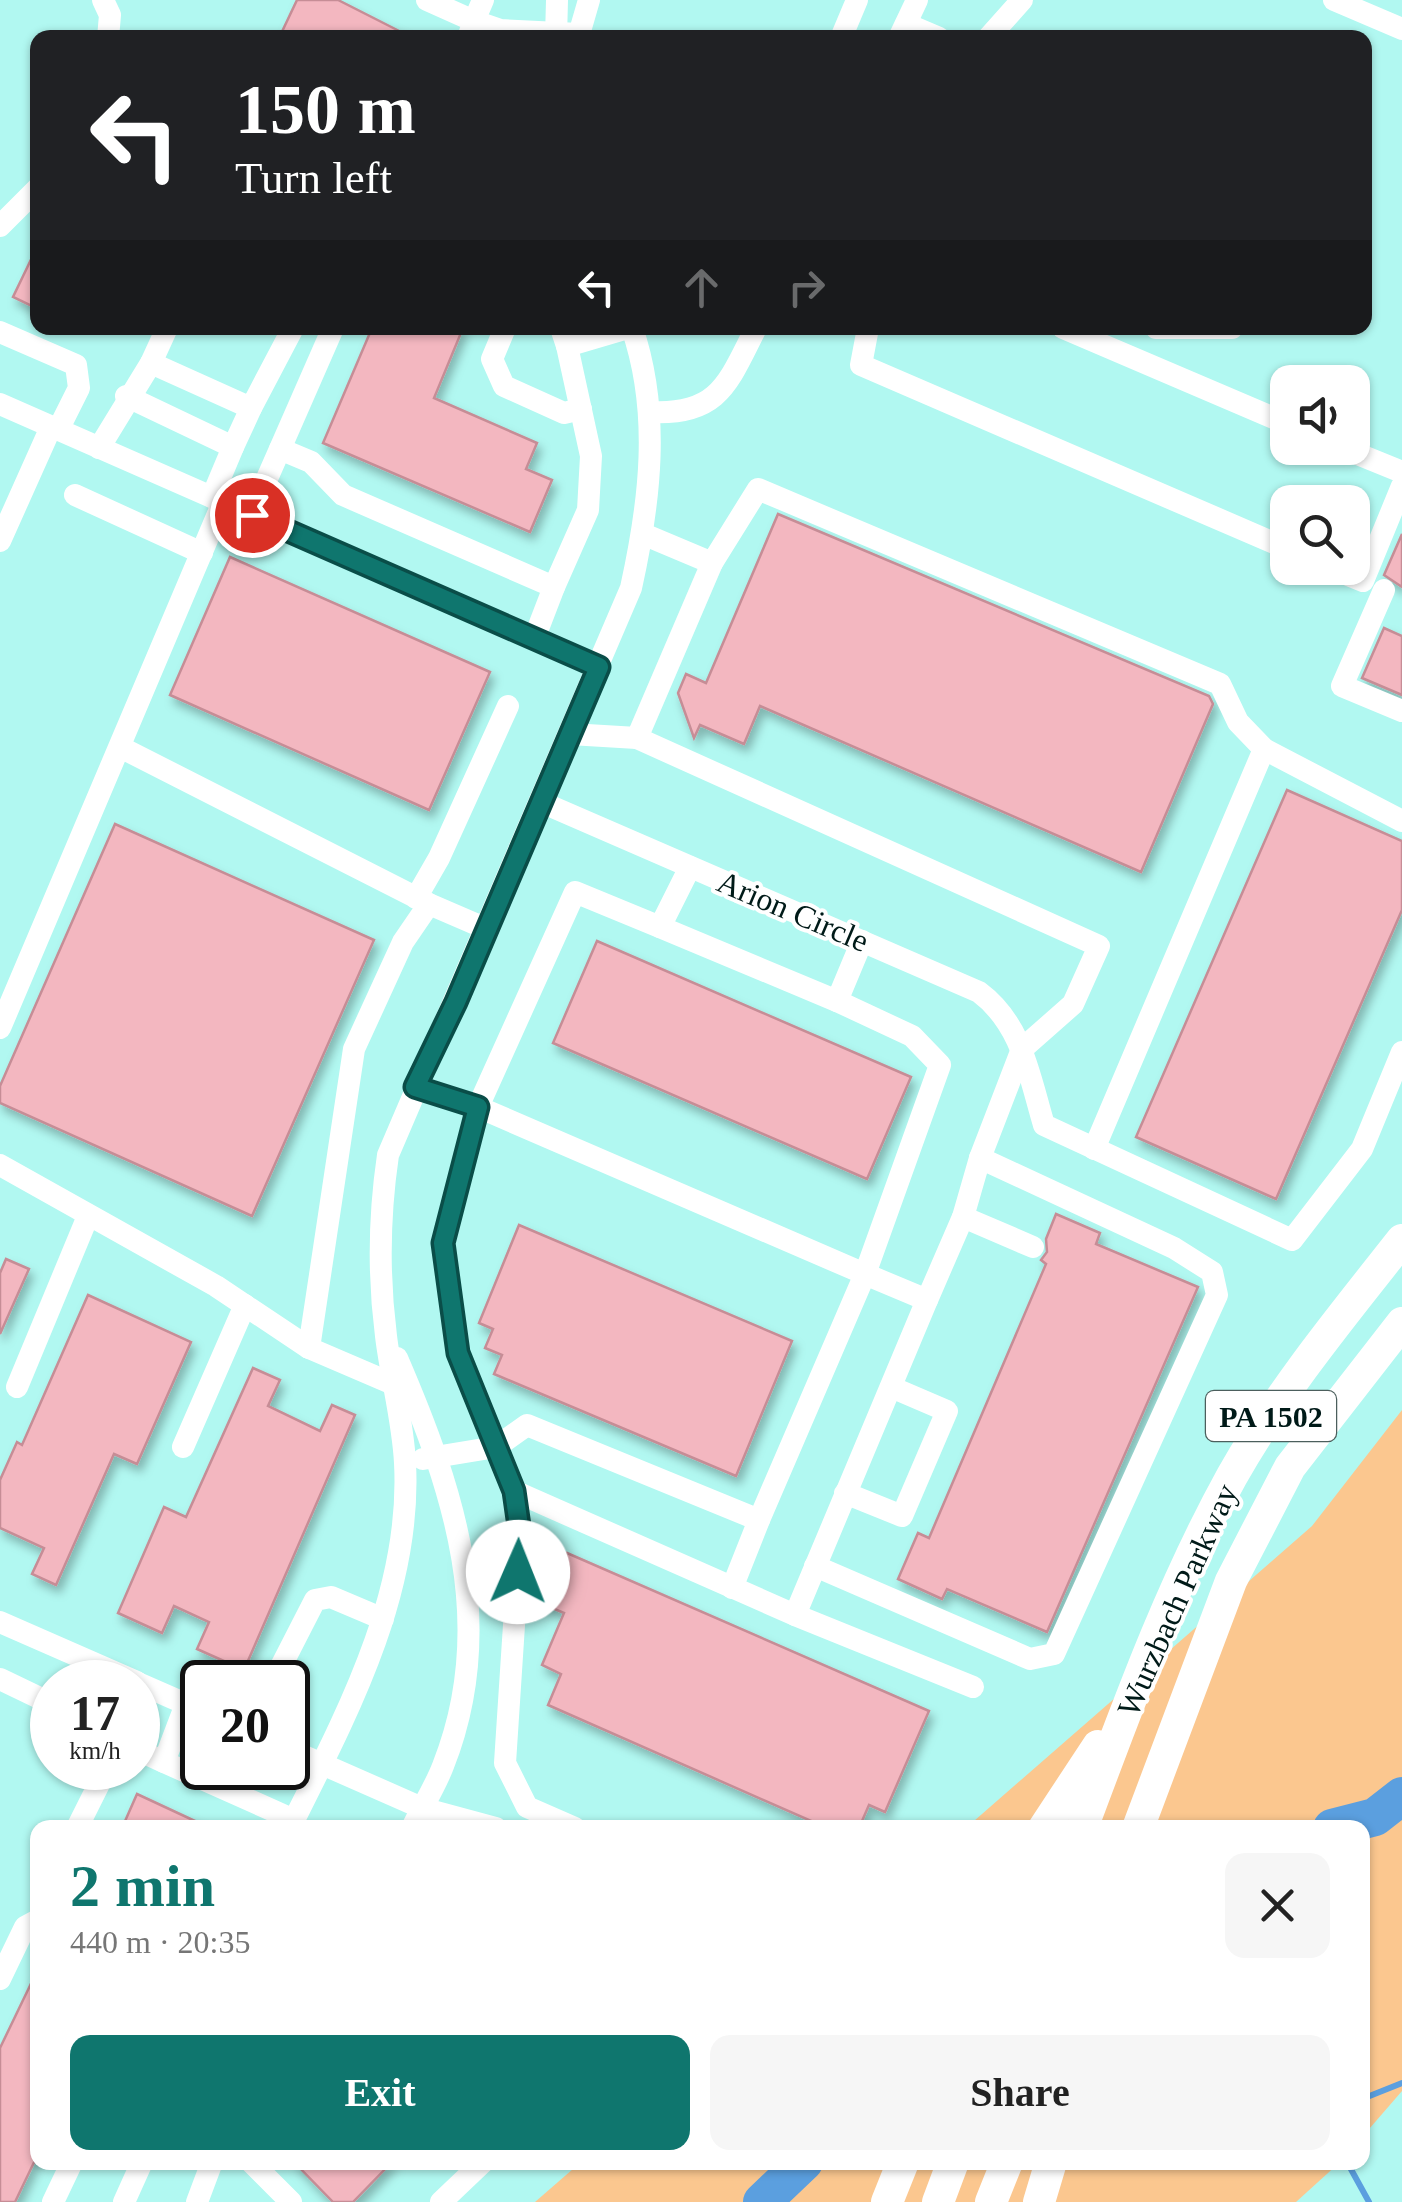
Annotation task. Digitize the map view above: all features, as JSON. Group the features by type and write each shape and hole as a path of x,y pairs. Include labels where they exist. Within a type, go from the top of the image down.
{"highway":[{"name":"Wurzbach Parkway","path":"1085,1820 1166,1609 1233,1476 1282,1398 1402,1240"},
{"name":"Wurzbach Parkway","path":"1141,1820 1231,1581 1290,1467 1402,1323"},
{"path":"1049,1820 1132,1697"},
{"path":"1150,1820 1165,1759"},
{"path":"887,2202 900,2170"},
{"path":"938,2202 951,2170"},
{"path":"992,2202 1004,2170"},
{"path":"1039,2202 1049,2170"}],"street":[{"path":"103,0 110,15 109,30"},
{"path":"427,0 500,30"},
{"path":"557,0 566,30"},
{"path":"570,30 589,0"},
{"path":"844,30 857,0"},
{"path":"903,30 918,0"},
{"path":"995,30 1022,0"},
{"path":"1334,0 1402,29"},
{"path":"5,213 30,194"},
{"path":"0,332 76,365 79,388 0,540"},
{"path":"98,448 126,396 151,363 163,335"},
{"path":"0,1028 202,553 233,446 290,335"},
{"path":"252,515 330,335"},
{"path":"502,335 492,359 504,386 564,412 580,409"},
{"path":"294,1820 322,1764 383,1618 402,1544 405,1463 385,1331 378,1223 388,1154 631,588 649,489 649,412 641,353 633,335"},
{"path":"649,412 684,414 718,395 752,335"},
{"path":"867,335 861,366 1270,541"},
{"path":"1078,335 1270,416"},
{"path":"534,638 588,510 591,456 564,337"},
{"path":"151,363 251,408"},
{"path":"126,396 233,446"},
{"path":"0,404 599,667"},
{"path":"280,449 312,462 342,495 554,587"},
{"path":"1370,459 1402,472"},
{"path":"637,738 712,563 758,489 1220,684 1238,722 1264,749 1402,821"},
{"path":"76,495 202,553"},
{"path":"1400,495 1383,590 1342,686 1402,711"},
{"path":"643,534 712,563"},
{"path":"309,1348 354,1049 508,706"},
{"path":"570,734 637,738 1100,946 1073,1004 1022,1049 980,1158 964,1217 795,1615"},
{"path":"122,748 422,901 487,929"},
{"path":"1094,1149 1264,749"},
{"name":"Arion Circle","path":"540,802 979,992 999,1007 1022,1049 1044,1125 1292,1240 1362,1149 1402,1052"},
{"path":"660,927 690,867"},
{"path":"556,1820 526,1807 505,1762 520,1533 514,1491 458,1353 443,1243 478,1107 576,892 912,1036 940,1065 865,1274 732,1588"},
{"path":"837,1001 862,941"},
{"path":"415,1087 478,1107 927,1300"},
{"path":"815,1566 1030,1659 1054,1654 1217,1295 1212,1272 1174,1248 980,1158"},
{"path":"0,1165 244,1305 309,1348 393,1384"},
{"path":"17,1386 88,1216"},
{"path":"964,1217 1032,1247"},
{"path":"183,1447 244,1305"},
{"path":"310,1759 417,1818 443,1766 462,1700 469,1614 464,1547 437,1456 385,1331"},
{"path":"845,1493 902,1516 947,1410 891,1387"},
{"path":"405,1463 496,1447 527,1424 760,1520"},
{"path":"514,1491 795,1615 973,1687"},
{"path":"284,1660 315,1600 331,1596 383,1618"},
{"path":"0,1622 85,1660"},
{"path":"0,1679 30,1693"},
{"path":"164,1762 180,1733"},
{"path":"160,1760 284,1820"},
{"path":"81,1820 96,1790"},
{"path":"517,1820 526,1807"},
{"path":"0,1979 30,1925"},
{"path":"53,2202 68,2170"},
{"path":"124,2202 138,2170"},
{"path":"204,2198 210,2170"},
{"path":"259,2170 291,2202"},
{"path":"440,2202 475,2170"}],"shaded area":[{"path":"1402,1410 1402,2091 1370,2128 1370,1820 975,1820 1312,1526"},
{"path":"572,2170 1331,2170 1296,2202 535,2202"}],"building":[{"path":"297,0 338,0 397,30 283,30"},
{"path":"30,262 30,305 13,297"},
{"path":"369,335 460,335 434,398 537,443 526,469 552,480 530,532 323,443"},
{"path":"778,514 1209,696 1213,704 1141,872 760,706 744,744 700,725 694,738 678,693 686,674 706,683"},
{"path":"1402,534 1402,587 1384,575"},
{"path":"230,557 490,672 429,810 170,695"},
{"path":"1384,628 1402,636 1402,695 1362,678"},
{"path":"1287,790 1402,841 1402,910 1276,1199 1136,1137"},
{"path":"115,824 374,940 252,1216 0,1103 0,1086"},
{"path":"597,941 911,1077 867,1179 553,1043"},
{"path":"1056,1214 1100,1233 1096,1244 1198,1287 1047,1632 947,1589 942,1599 898,1579 918,1533 929,1538 1046,1264 1041,1260 1047,1252 1046,1239"},
{"path":"519,1225 792,1341 736,1476 494,1374 502,1355 485,1348 493,1329 479,1323"},
{"path":"6,1259 29,1269 0,1334 0,1273"},
{"path":"88,1295 191,1342 137,1464 114,1454 56,1585 32,1574 44,1548 0,1528 0,1480 17,1442 22,1445"},
{"path":"253,1368 280,1380 268,1406 320,1431 332,1405 355,1415 248,1660 222,1660 197,1649 209,1622 174,1606 162,1633 118,1613 164,1507 186,1517"},
{"path":"567,1553 929,1711 885,1812 869,1805 862,1820 809,1820 548,1705 561,1674 542,1665 564,1613 545,1605"},
{"path":"137,1794 193,1820 126,1820"},
{"path":"30,1986 30,2170 15,2202 0,2202 0,2048"},
{"path":"302,2170 384,2170 353,2202 333,2202"}],"waterway":[{"path":"1363,1820 1375,1817 1402,1796"},
{"path":"1370,2096 1402,2083"},
{"path":"762,2202 796,2170"},
{"path":"1351,2170 1369,2202"}],"route":[{"path":"252,515 599,667 456,1002 415,1087 478,1107 443,1243 458,1353 514,1491 520,1533 518,1572"}]}
